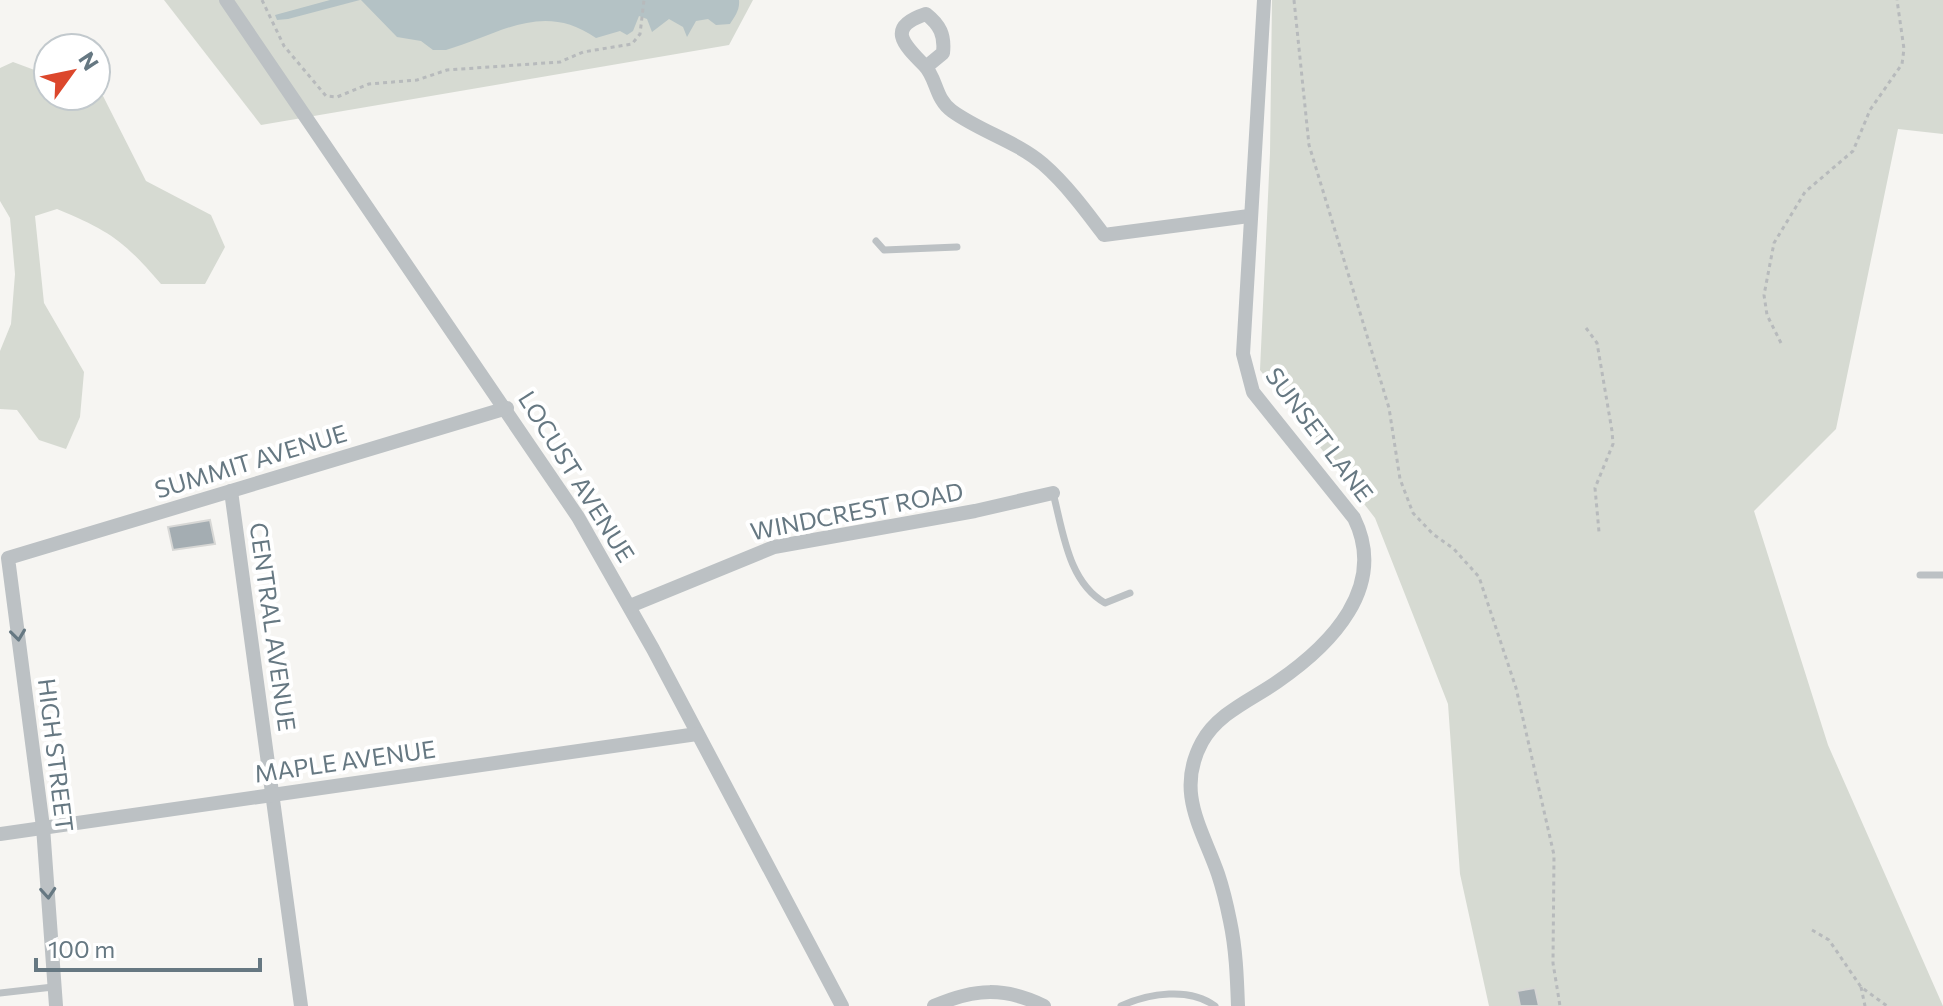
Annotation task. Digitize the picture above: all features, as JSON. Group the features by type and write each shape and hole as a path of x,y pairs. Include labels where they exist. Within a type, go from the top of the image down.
{"street":[{"name":"LOCUST AVENUE","path":"226,0 507,408 578,517 630,606 842,1006"},
{"name":"SUNSET LANE","path":"1238,1006 1231,923 1218,875 1192,815 1193,762 1211,727 1311,657 1335,631 1350,613 1367,558 1364,538 1354,518 1248,381 1243,354 1264,0"},
{"path":"926,67 939,99 953,112 1019,146 1045,166 1104,235 1249,216"},
{"name":"SUMMIT AVENUE","path":"8,558 507,408"},
{"name":"CENTRAL AVENUE","path":"231,491 301,1006"},
{"name":"WINDCREST ROAD","path":"630,606 774,547 975,511 1053,493"},
{"name":"HIGH STREET","path":"8,558 43,827 56,1006"},
{"name":"MAPLE AVENUE","path":"0,834 697,734"},
{"path":"934,1006 962,994 986,990 1018,993 1044,1006"}],"lane":[{"path":"876,241 884,250 957,247"},
{"path":"1053,493 1070,558 1088,593 1105,603 1130,593"},
{"path":"1920,575 1943,575"},
{"path":"0,993 55,987"},
{"path":"1121,1006 1138,999 1198,994 1215,1006"}],"path":[{"path":"262,0 293,59 326,96 337,97 380,82 417,80 447,70 560,62 583,52 632,44 640,34 644,0"},
{"path":"1294,0 1309,145 1389,408 1400,479 1413,513 1433,534 1454,549 1479,577 1516,688 1554,855 1553,963 1560,1006"},
{"path":"1781,343 1767,315 1764,295 1774,243 1805,192 1853,151 1870,110 1902,64 1904,49 1897,0"},
{"path":"1586,328 1597,343 1613,444 1595,488 1599,532"},
{"path":"1812,930 1829,940 1861,987 1887,1006"},
{"path":"1861,987 1865,1006"}],"shaded area":[{"path":"164,0 753,0 729,45 261,125"},
{"path":"330,0 360,0 288,19 277,20 275,15"},
{"path":"361,0 739,0 739,4 730,24 716,25 708,19 696,21 687,37 683,27 669,19 652,32 647,19 639,16 633,31 627,35 620,31 596,38 576,27 539,21 521,24 446,50 433,50 421,41 397,37"},
{"path":"1272,0 1943,0 1943,134 1898,129 1836,429 1754,511 1828,745 1943,1006 1489,1006 1460,874 1448,704 1375,518 1260,370 1270,153"},
{"path":"13,62 32,69 32,112 111,112 146,181 211,215 225,247 205,284 161,284 126,247 90,224 57,209 35,216 44,303 84,372 80,417 66,449 39,440 17,410 0,409 0,351 11,324 15,274 10,218 0,201 0,68"}],"building":[{"path":"210,520 215,544 173,550 168,527"},
{"path":"1535,988 1539,1006 1520,1006 1517,991"}]}
